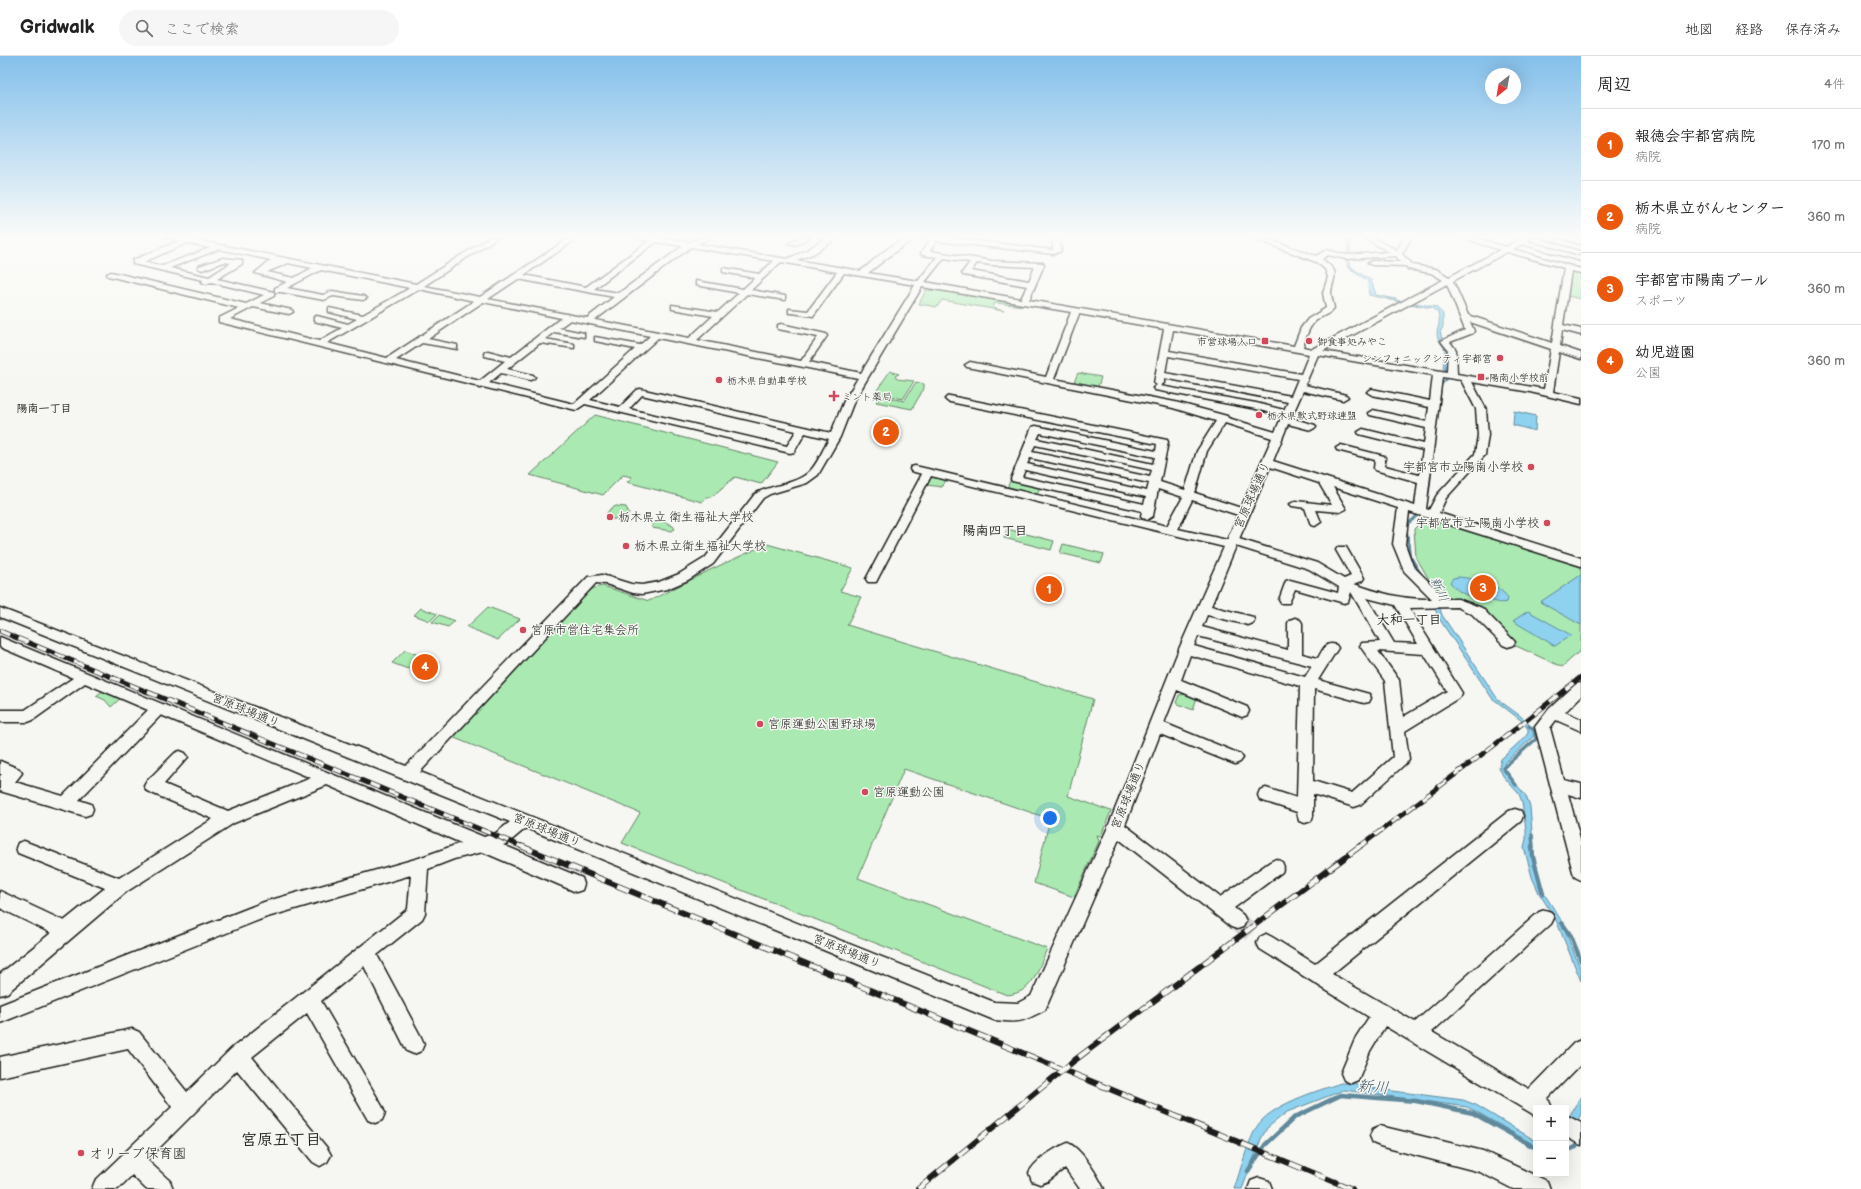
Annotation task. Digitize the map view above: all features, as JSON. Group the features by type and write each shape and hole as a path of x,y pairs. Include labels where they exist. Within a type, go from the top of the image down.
{"street":[{"path":"177,290 289,312"},
{"path":"186,292 190,290"},
{"path":"255,290 271,294"},
{"path":"278,290 222,320 576,408 656,335"},
{"path":"284,290 324,298 332,293 363,298"},
{"path":"320,344 412,290"},
{"path":"431,290 864,376"},
{"path":"388,361 496,290"},
{"path":"588,290 620,296"},
{"path":"588,321 628,290"},
{"path":"740,290 782,298"},
{"path":"792,310 810,314 828,290"},
{"path":"408,774 592,580 601,580 634,589 648,590 666,585 699,568 712,558 759,496 765,492 802,481 813,474 835,437 850,401 864,376 916,290"},
{"path":"954,290 1452,375 1548,393 1581,401"},
{"path":"1024,302 1029,290"},
{"path":"1298,348 1305,327 1314,318 1327,312 1330,308 1327,293 1328,290"},
{"path":"1315,351 1430,290"},
{"path":"1452,375 1452,350 1445,341 1470,331 1453,290"},
{"path":"1548,393 1565,290"},
{"path":"690,342 746,291"},
{"path":"674,307 720,315"},
{"path":"332,310 365,318"},
{"path":"1049,380 1076,311"},
{"path":"480,385 568,317"},
{"path":"1465,317 1581,356"},
{"path":"317,319 349,327"},
{"path":"782,327 823,336 803,364"},
{"path":"1155,401 1169,327"},
{"path":"1559,328 1581,332"},
{"path":"552,329 582,336"},
{"path":"598,339 642,348"},
{"path":"421,340 454,347"},
{"path":"538,340 571,346"},
{"name":"宮原球場通り","path":"0,612 524,820 994,1011 1019,1014 1038,1003 1116,827 1186,649 1315,351"},
{"path":"1165,353 1299,388 1343,397"},
{"path":"488,354 513,360"},
{"path":"970,365 1155,401 1223,418 1278,436"},
{"path":"500,370 530,377"},
{"path":"1420,512 1438,373"},
{"path":"1160,375 1299,388"},
{"path":"1432,516 1441,497 1480,455 1483,435 1481,408 1465,378"},
{"path":"1158,388 1256,406 1311,426"},
{"path":"622,410 640,392 835,437"},
{"path":"1372,392 1434,405"},
{"path":"950,399 1163,442 1145,524"},
{"path":"584,401 790,450 802,430"},
{"path":"1373,413 1431,426"},
{"path":"1171,530 1189,495 1202,451 1223,418"},
{"path":"1148,509 1016,479 1036,429 1160,455"},
{"path":"1363,432 1428,448"},
{"path":"1032,441 1157,468"},
{"path":"1341,448 1380,458 1379,468 1424,480"},
{"path":"1026,454 1189,495 1244,513"},
{"path":"1267,463 1404,508 1581,562"},
{"path":"1021,466 1153,487"},
{"path":"915,469 1231,543 1313,566 1363,593 1414,604 1458,603 1477,611 1508,642"},
{"path":"872,579 928,472"},
{"path":"1296,504 1340,509 1324,482"},
{"path":"1309,505 1315,522"},
{"path":"1404,508 1399,544 1408,568 1443,603"},
{"path":"1285,600 1290,584 1344,599 1350,587 1350,581 1358,578 1342,550"},
{"path":"1350,587 1390,647"},
{"path":"1398,728 1455,693 1426,649 1399,601"},
{"path":"1203,609 1248,620"},
{"path":"1295,623 1295,656"},
{"path":"1194,630 1315,662"},
{"path":"0,642 486,844 576,884"},
{"path":"1306,785 1354,800 1400,759 1392,680 1367,646 1426,649"},
{"path":"1266,795 1304,812 1308,682 1331,648"},
{"path":"1186,649 1364,698"},
{"path":"0,716 28,716 84,677"},
{"path":"1173,683 1242,710"},
{"path":"1581,688 1554,713 1542,727 1557,785 1575,832 1581,872"},
{"path":"65,804 159,708"},
{"path":"1554,713 1581,725"},
{"path":"1155,726 1235,758"},
{"path":"180,757 152,786 228,818"},
{"path":"0,767 14,773 0,785"},
{"path":"0,986 120,886 228,818 328,778"},
{"path":"0,785 85,810"},
{"path":"1557,785 1581,791"},
{"path":"1316,975 1515,816"},
{"path":"0,1014 264,910 420,865 453,852 486,844 502,838 524,820"},
{"path":"1116,827 1221,907 1237,921"},
{"path":"24,848 120,886"},
{"path":"103,1189 238,1056 416,913 420,865"},
{"path":"1221,907 1276,867"},
{"path":"0,899 66,931"},
{"path":"1416,1034 1545,918"},
{"path":"1266,943 1381,1014 1536,1104 1581,1050"},
{"path":"366,952 414,1044"},
{"path":"309,998 375,1113"},
{"path":"1351,1073 1363,1044 1381,1014"},
{"path":"0,1067 132,1039 186,1108"},
{"path":"238,1056 320,1155"},
{"path":"1569,1126 1581,1135"},
{"path":"1380,1136 1483,1162 1517,1180 1539,1189"},
{"path":"1040,1173 1068,1153 1093,1189"},
{"path":"132,1161 162,1189"}],"green space":[{"path":"926,290 942,291 1023,306 995,303 993,308 1004,311 942,300 937,307 919,304"},
{"path":"1568,290 1581,290 1581,299 1567,296"},
{"path":"890,371 899,374 895,376 897,379 914,381 903,399 875,393"},
{"path":"1078,373 1101,377 1098,387 1074,382"},
{"path":"916,382 924,384 924,388 912,409 876,402 880,396 904,401"},
{"path":"595,415 778,462 761,484 735,477 711,497 706,497 702,502 627,482 632,477 623,475 603,495 530,475"},
{"path":"937,476 947,478 942,487 927,485 931,477"},
{"path":"1011,478 1041,485 1036,496 1007,489"},
{"path":"616,506 626,507 629,514 622,519 611,519 607,513 610,509"},
{"path":"1425,518 1581,567 1581,650 1562,667 1514,645 1478,609 1456,600 1444,598 1435,590 1416,557 1414,529"},
{"path":"661,520 673,526 675,529 671,531 652,528 652,523"},
{"path":"1007,529 1054,541 1051,550 1004,538"},
{"name":"宮原運動公園","path":"767,544 853,568 840,591 861,597 847,625 1093,699 1068,796 1111,811 1101,836 1097,835 1099,841 1074,897 1034,883 1050,819 904,769 858,878 1047,949 1034,979 1024,990 1007,995 622,843 640,813 452,737 585,594 594,588 603,586 649,601 712,569"},
{"path":"1063,544 1104,554 1101,563 1060,553"},
{"path":"488,607 520,619 498,640 467,627"},
{"path":"421,608 437,614 430,621 414,615"},
{"path":"439,615 455,621 448,627 432,622"},
{"path":"405,650 421,656 408,669 392,663"},
{"path":"424,657 440,664 426,677 410,670"},
{"path":"106,688 124,695 111,707 105,700 96,696"},
{"path":"1187,694 1197,697 1193,710 1176,703 1179,695"}],"water":[{"path":"1369,290 1374,290 1376,295 1397,299 1396,301 1369,295"},
{"path":"1416,303 1436,307 1443,314 1443,327 1440,332 1442,338 1440,339 1448,350 1446,370 1443,369 1445,349 1440,343 1437,334 1439,324 1438,313 1432,308 1415,305"},
{"path":"1514,411 1536,416 1535,431 1513,425"},
{"path":"1581,575 1581,625 1540,602"},
{"path":"1459,577 1492,585 1504,593 1508,598 1507,602 1500,603 1484,597 1471,596 1461,593 1450,582 1453,578"},
{"path":"1434,605 1439,606 1442,615 1497,698 1526,721 1533,731 1533,737 1504,763 1506,772 1526,796 1530,807 1532,858 1538,880 1541,889 1561,920 1581,970 1581,981 1556,920 1539,893 1532,877 1524,847 1526,830 1522,802 1519,794 1503,776 1499,767 1501,759 1525,737 1528,733 1528,729 1522,721 1492,698 1438,617"},
{"path":"1528,611 1571,635 1555,646 1513,621"},
{"path":"1341,1083 1357,1084 1377,1089 1463,1100 1476,1105 1533,1139 1533,1144 1467,1107 1344,1090 1287,1112 1267,1128 1261,1139 1242,1189 1234,1189 1249,1143 1256,1128 1262,1120 1271,1112 1282,1106 1319,1090"},
{"path":"1581,1097 1581,1114 1569,1137 1569,1119"}],"waterway":[{"name":"新川","path":"1388,299 1418,305"},
{"name":"新川","path":"1440,387 1446,379 1447,360"},
{"name":"新川","path":"1424,579 1410,556 1406,525 1414,519 1424,507 1429,493 1431,468"},
{"name":"新川","path":"1516,785 1503,768 1536,739 1535,731 1529,726"},
{"name":"新川","path":"1532,835 1533,847"},
{"name":"新川","path":"1532,846 1533,857 1543,894"},
{"name":"新川","path":"1562,923 1571,936 1581,961"},
{"name":"新川","path":"1248,1171 1265,1145 1295,1117 1341,1095 1416,1101 1473,1113 1533,1146"},
{"name":"新川","path":"1569,1150 1576,1147 1581,1136"}],"tunnel":[{"path":"1237,921 1266,943"}],"railway":[{"path":"0,631 523,847"},
{"path":"1359,847 1509,734 1581,677"},
{"path":"521,846 1063,1070"},
{"path":"1063,1070 1360,846"},
{"path":"918,1189 1063,1070"},
{"path":"1063,1070 1352,1189"}],"place":[{"name":"市営球場入口","path":"1265,341"},
{"name":"御食事処みやこ","path":"1309,341"},
{"name":"シンフォニックシティ宇都宮","path":"1500,358"},
{"name":"陽南小学校前","path":"1481,377"},
{"name":"栃木県自動車学校","path":"719,380"},
{"name":"ミント薬局","path":"834,396"},
{"name":"栃木県軟式野球連盟","path":"1259,415"},
{"name":"栃木県立がんセンター","path":"886,432"},
{"name":"宇都宮市立陽南小学校","path":"1531,467"},
{"name":"栃木県立 衛生福祉大学校","path":"610,517"},
{"name":"宇都宮市立 陽南小学校","path":"1547,523"},
{"name":"栃木県立衛生福祉大学校","path":"626,546"},
{"name":"宇都宮市陽南プール","path":"1483,588"},
{"name":"報徳会宇都宮病院","path":"1049,589"},
{"name":"宮原市営住宅集会所","path":"523,630"},
{"name":"幼児遊園","path":"425,667"},
{"name":"宮原運動公園野球場","path":"760,724"},
{"name":"宮原運動公園","path":"865,792"},
{"name":"オリーブ保育園","path":"81,1153"}],"district":[{"name":"陽南一丁目","path":"44,408"},
{"name":"陽南四丁目","path":"995,530"},
{"name":"大和一丁目","path":"1409,619"},
{"name":"宮原五丁目","path":"281,1139"}]}
